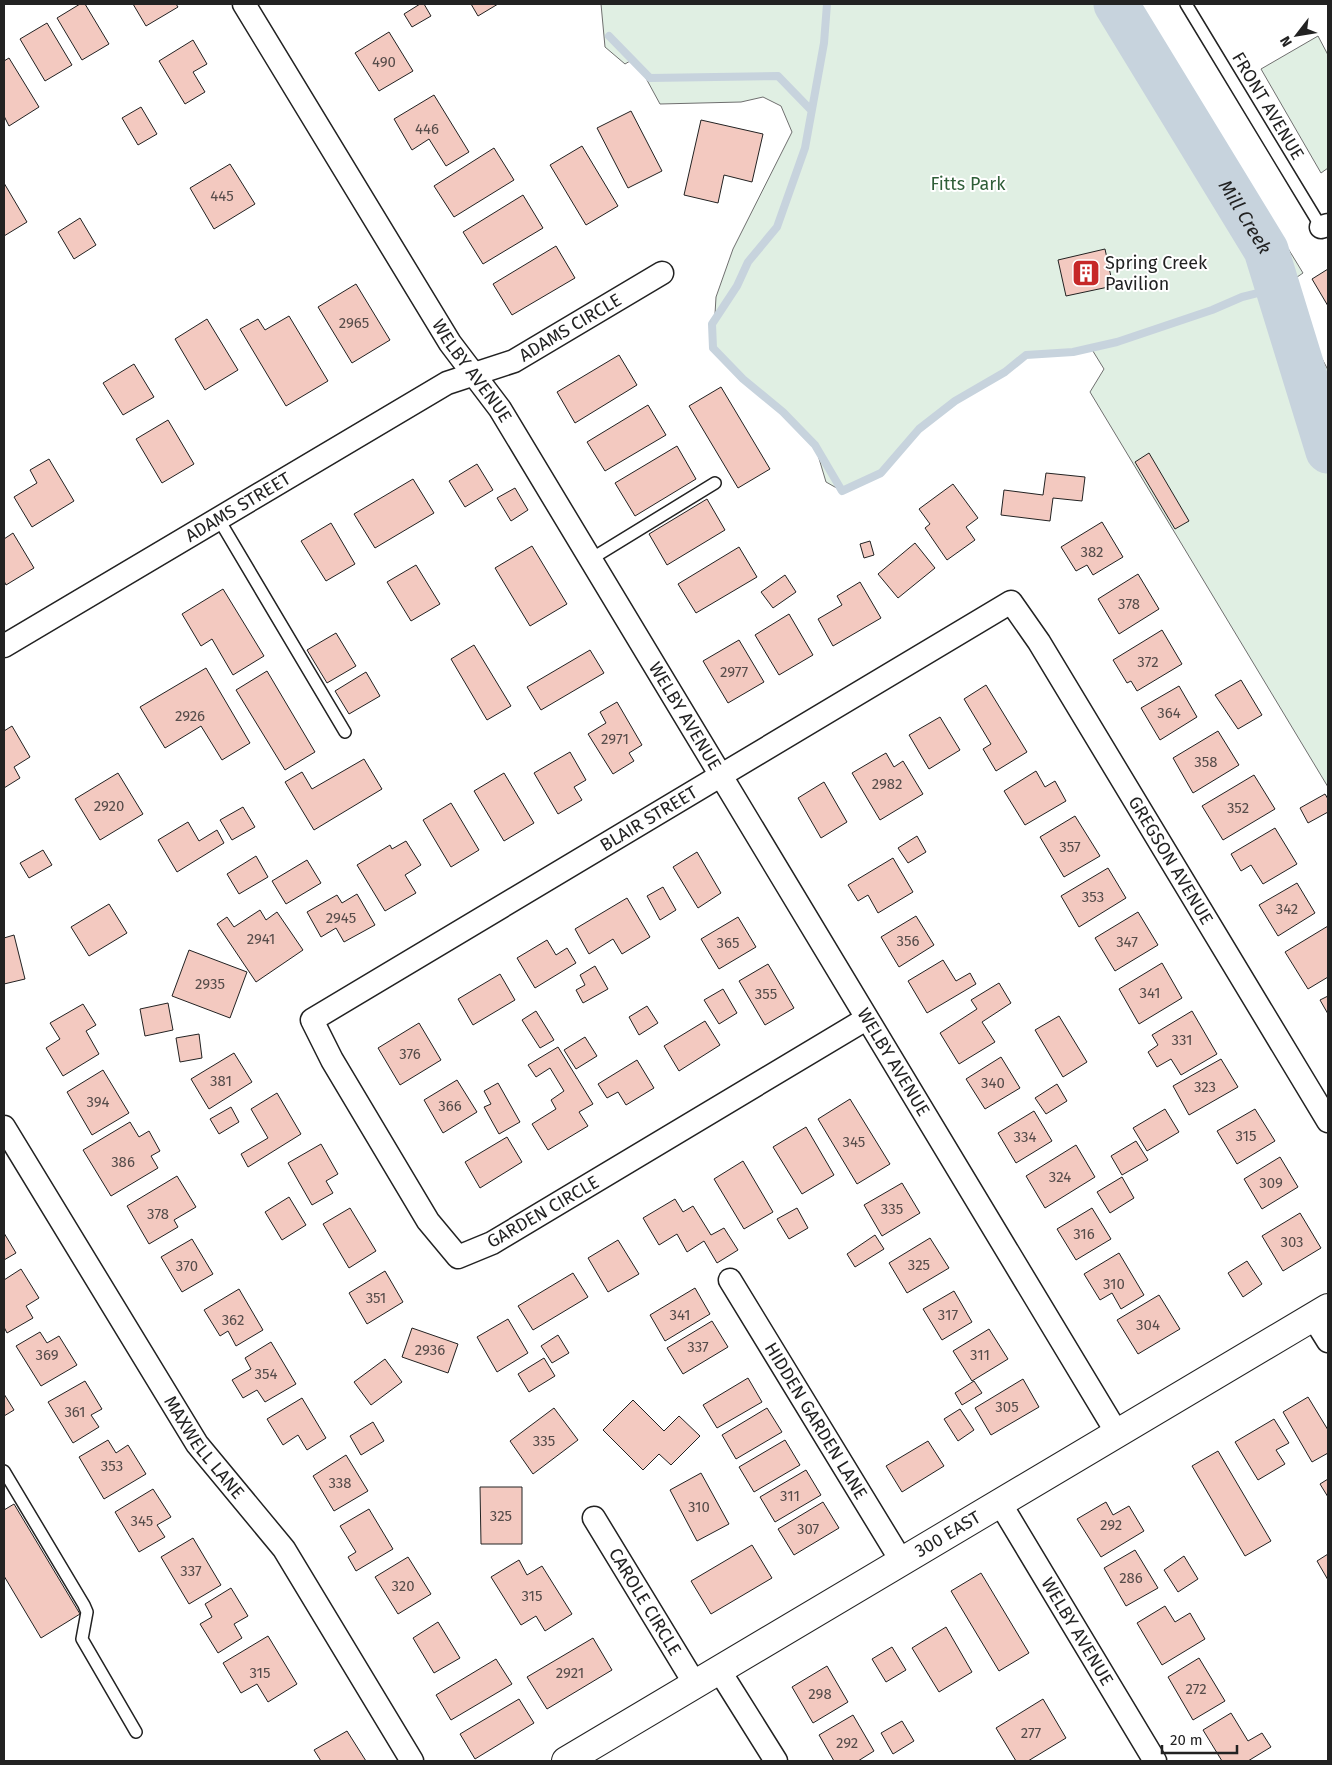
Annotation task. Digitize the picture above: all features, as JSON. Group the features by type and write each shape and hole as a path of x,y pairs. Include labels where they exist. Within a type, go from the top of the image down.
{"street":[{"name":"WELBY AVENUE","path":"244,4 450,343 500,409 1117,1434"},
{"name":"ADAMS CIRCLE","path":"475,375 514,361 662,273"},
{"name":"ADAMS STREET","path":"4,646 447,383 475,375"},
{"name":"BLAIR STREET","path":"312,1020 1011,602"},
{"name":"GREGSON AVENUE","path":"1011,602 1039,642 1328,1121"},
{"name":"GARDEN CIRCLE","path":"312,1020 332,1060 428,1221 458,1258 492,1243 866,1019"},
{"name":"MAXWELL LANE","path":"4,1127 197,1444 284,1549 412,1761"},
{"name":"HIDDEN GARDEN LANE","path":"730,1280 902,1562"},
{"name":"300 EAST","path":"566,1761 1321,1312"},
{"path":"1321,1312 1328,1342"},
{"name":"WELBY AVENUE","path":"1000,1503 1154,1761"},
{"name":"CAROLE CIRCLE","path":"594,1518 695,1684"},
{"path":"719,1670 776,1761"}],"lane":[{"name":"FRONT AVENUE","path":"1186,4 1325,226"},
{"path":"591,559 715,483"},
{"path":"218,518 345,732"},
{"path":"4,1471 84,1605 87,1612 82,1638 136,1732"}],"green space":[{"name":"Fitts Park","path":"601,4 1139,4 1303,273 1284,286 1328,370 1328,787 1090,392 1104,369 1091,348 1026,355 919,429 881,473 842,491 826,482 815,445 783,412 743,379 713,348 716,297 733,249 792,132 781,106 763,97 741,102 660,104 635,58 625,64 605,47"},
{"path":"1318,36 1328,55 1328,168 1321,173 1261,69"}],"building":[{"path":"80,4 85,4 109,44 82,60 57,18"},
{"path":"133,4 176,4 178,7 146,26"},
{"path":"420,4 424,4 431,16 412,27 404,14"},
{"path":"471,4 498,4 478,16"},
{"path":"47,23 72,65 45,81 20,39"},
{"path":"389,32 413,71 379,91 355,53"},
{"path":"193,40 207,64 193,72 205,92 185,104 159,61"},
{"path":"9,58 39,107 9,126 4,116 4,61"},
{"path":"434,95 469,152 446,166 429,139 412,150 394,119"},
{"path":"141,107 157,134 138,145 122,118"},
{"path":"631,111 662,171 628,188 597,128"},
{"path":"701,120 763,134 752,182 724,175 718,203 684,195"},
{"path":"582,146 618,206 586,225 550,165"},
{"path":"494,148 514,180 454,217 434,186"},
{"path":"230,164 255,204 214,229 190,188"},
{"path":"4,183 27,222 4,236"},
{"path":"523,195 543,228 483,264 463,232"},
{"path":"80,218 96,245 74,259 58,232"},
{"path":"556,246 575,278 512,315 493,284"},
{"name":"Spring Creek Pavilion","path":"1105,249 1113,286 1066,296 1058,260"},
{"path":"1328,269 1328,306 1312,279"},
{"path":"356,284 390,340 352,363 318,307"},
{"path":"289,316 328,381 286,406 240,329 258,319 265,330"},
{"path":"207,319 238,370 205,390 175,339"},
{"path":"619,355 637,385 575,423 557,392"},
{"path":"134,364 154,397 123,415 103,383"},
{"path":"721,387 770,469 738,488 689,406"},
{"path":"648,405 666,435 605,471 587,442"},
{"path":"168,420 194,464 162,483 136,439"},
{"path":"677,446 696,479 635,516 615,483"},
{"path":"1149,453 1189,521 1175,529 1135,462"},
{"path":"49,459 74,501 32,527 14,497 37,483 30,470"},
{"path":"477,464 493,490 465,507 449,481"},
{"path":"1046,473 1085,477 1082,501 1053,498 1050,521 1001,515 1004,490 1043,495"},
{"path":"413,479 434,513 375,548 354,514"},
{"path":"953,484 978,518 966,527 975,540 947,560 925,528 930,524 919,509"},
{"path":"515,488 528,510 511,521 497,498"},
{"path":"707,499 725,530 667,565 649,534"},
{"path":"1102,522 1123,557 1093,575 1087,565 1076,571 1061,547"},
{"path":"331,523 355,564 326,581 301,541"},
{"path":"13,533 34,568 6,585 4,581 4,539"},
{"path":"870,541 874,555 864,558 860,544"},
{"path":"915,543 935,568 898,598 878,574"},
{"path":"532,546 567,604 530,626 495,568"},
{"path":"739,547 757,577 696,613 678,584"},
{"path":"416,565 440,604 411,621 387,582"},
{"path":"1138,574 1159,609 1119,634 1098,599"},
{"path":"785,575 796,592 773,608 761,592"},
{"path":"860,582 881,618 833,646 818,619 842,605 837,596"},
{"path":"223,589 264,656 233,675 212,639 201,646 182,614"},
{"path":"789,614 813,655 779,675 755,635"},
{"path":"1162,630 1182,664 1137,691 1131,681 1127,683 1113,660"},
{"path":"336,633 356,666 327,683 307,650"},
{"path":"739,640 764,682 728,703 703,661"},
{"path":"474,645 511,706 487,720 451,659"},
{"path":"590,650 604,673 541,710 527,687"},
{"path":"206,668 250,743 222,760 201,726 165,748 140,707"},
{"path":"267,671 315,752 285,770 236,690"},
{"path":"366,672 380,696 349,714 335,691"},
{"path":"1241,680 1262,715 1238,729 1215,695"},
{"path":"986,685 1027,752 996,771 983,749 991,744 964,699"},
{"path":"1179,686 1197,717 1160,740 1141,708"},
{"path":"617,702 642,745 629,753 634,761 613,774 588,734 606,723 600,712"},
{"path":"940,717 960,750 929,769 909,735"},
{"path":"12,726 30,757 14,767 20,778 4,788 4,731"},
{"path":"1218,731 1239,765 1193,793 1173,758"},
{"path":"570,752 586,780 574,787 582,800 558,814 534,773"},
{"path":"886,753 894,767 903,761 923,794 880,820 852,773"},
{"path":"364,759 382,789 314,830 285,782 302,772 312,789"},
{"path":"1036,771 1045,787 1055,781 1066,801 1025,825 1004,791"},
{"path":"118,773 143,814 100,840 75,799"},
{"path":"504,773 534,823 504,841 474,791"},
{"path":"1254,775 1275,809 1223,840 1202,806"},
{"path":"824,782 847,822 821,838 798,798"},
{"path":"1325,794 1328,799 1328,812 1308,823 1300,808"},
{"path":"451,803 479,850 451,867 423,820"},
{"path":"243,807 255,827 232,840 220,820"},
{"path":"1075,816 1100,856 1064,877 1040,837"},
{"path":"188,822 199,841 217,830 224,843 177,872 158,840"},
{"path":"1275,828 1297,864 1263,884 1251,865 1241,871 1231,854"},
{"path":"917,836 926,852 908,863 898,848"},
{"path":"406,841 421,865 405,875 416,893 385,911 357,865 390,845 392,849"},
{"path":"43,850 52,865 29,878 20,863"},
{"path":"697,852 721,893 698,908 673,867"},
{"path":"256,856 268,877 239,894 227,874"},
{"path":"893,858 913,892 878,913 868,895 858,901 848,885"},
{"path":"307,860 321,883 286,904 272,881"},
{"path":"1108,868 1126,898 1079,927 1061,896"},
{"path":"1297,883 1315,913 1278,936 1259,905"},
{"path":"663,887 676,910 660,920 647,896"},
{"path":"357,894 375,925 344,942 336,928 321,937 307,912 337,895 342,903"},
{"path":"627,898 650,937 622,954 613,939 589,954 575,929"},
{"path":"109,904 127,933 89,956 71,927"},
{"path":"260,910 266,920 277,912 303,950 256,982 217,924 227,917 234,927"},
{"path":"1138,912 1158,945 1115,971 1095,938"},
{"path":"916,916 934,945 899,967 881,937"},
{"path":"738,917 756,947 719,969 701,939"},
{"path":"1328,926 1328,977 1308,989 1285,952"},
{"path":"14,935 25,979 4,984 4,938"},
{"path":"547,940 556,955 567,948 576,963 535,988 517,958"},
{"path":"189,950 247,972 230,1018 172,996"},
{"path":"943,960 956,981 970,973 976,984 927,1013 908,981"},
{"path":"1162,963 1182,998 1139,1024 1119,989"},
{"path":"768,964 794,1008 765,1025 739,981"},
{"path":"595,966 608,989 583,1003 576,990 585,985 580,975"},
{"path":"500,974 515,1000 473,1025 458,999"},
{"path":"999,983 1011,1003 982,1022 995,1042 959,1064 940,1033 977,1009 971,1000"},
{"path":"723,989 737,1013 719,1024 704,1000"},
{"path":"1328,996 1328,1014 1320,1000"},
{"path":"168,1003 173,1030 145,1036 140,1009"},
{"path":"83,1004 96,1025 86,1031 99,1054 63,1076 46,1048 60,1039 50,1023"},
{"path":"647,1006 658,1023 639,1035 629,1017"},
{"path":"536,1011 554,1040 540,1048 522,1020"},
{"path":"1192,1011 1217,1054 1181,1075 1171,1059 1157,1067 1148,1052 1158,1045 1152,1035"},
{"path":"1059,1016 1087,1062 1063,1077 1035,1030"},
{"path":"705,1021 720,1045 679,1071 664,1046"},
{"path":"419,1023 441,1060 400,1085 378,1048"},
{"path":"199,1034 202,1058 180,1062 176,1038"},
{"path":"585,1037 597,1056 576,1069 564,1050"},
{"path":"558,1047 593,1104 579,1112 588,1126 548,1150 532,1124 556,1109 551,1100 564,1091 550,1068 536,1077 528,1065"},
{"path":"234,1053 252,1082 209,1109 191,1079"},
{"path":"1001,1057 1020,1088 985,1109 966,1079"},
{"path":"1221,1059 1238,1087 1189,1115 1173,1086"},
{"path":"637,1060 654,1088 626,1105 618,1092 607,1098 598,1084"},
{"path":"103,1070 129,1113 92,1135 67,1092"},
{"path":"457,1080 477,1112 443,1133 424,1100"},
{"path":"498,1083 520,1122 499,1134 484,1107 491,1104 484,1091"},
{"path":"1057,1084 1067,1101 1046,1114 1035,1098"},
{"path":"277,1093 301,1134 248,1167 241,1154 268,1138 251,1109"},
{"path":"850,1099 890,1164 857,1184 818,1119"},
{"path":"231,1107 239,1122 219,1134 210,1119"},
{"path":"1165,1109 1179,1132 1147,1151 1133,1128"},
{"path":"1255,1109 1275,1141 1237,1164 1217,1131"},
{"path":"1034,1111 1052,1141 1016,1163 998,1133"},
{"path":"130,1122 139,1137 149,1131 160,1151 151,1156 158,1168 111,1196 83,1150"},
{"path":"806,1127 834,1175 802,1194 773,1147"},
{"path":"507,1137 522,1162 480,1188 465,1162"},
{"path":"1136,1141 1148,1160 1122,1175 1111,1156"},
{"path":"321,1144 338,1174 326,1181 333,1193 312,1205 288,1163"},
{"path":"1076,1145 1095,1177 1045,1208 1026,1176"},
{"path":"1280,1157 1298,1187 1262,1209 1244,1179"},
{"path":"743,1161 773,1212 744,1229 714,1179"},
{"path":"177,1176 196,1207 174,1220 178,1227 149,1244 127,1206"},
{"path":"1122,1177 1134,1198 1110,1213 1097,1192"},
{"path":"902,1183 920,1213 882,1236 864,1205"},
{"path":"289,1197 306,1225 282,1240 265,1212"},
{"path":"675,1199 683,1212 693,1206 711,1235 724,1228 738,1250 717,1263 704,1241 687,1252 677,1234 659,1245 643,1218"},
{"path":"350,1208 376,1251 349,1268 323,1224"},
{"path":"797,1208 808,1228 789,1239 777,1219"},
{"path":"1092,1208 1111,1239 1076,1260 1057,1229"},
{"path":"1300,1213 1321,1248 1283,1271 1262,1236"},
{"path":"4,1233 16,1253 4,1260"},
{"path":"875,1235 884,1249 855,1267 847,1254"},
{"path":"930,1238 949,1268 907,1293 889,1263"},
{"path":"192,1239 213,1274 182,1292 161,1257"},
{"path":"618,1240 639,1274 608,1292 588,1258"},
{"path":"1119,1253 1144,1295 1121,1309 1112,1293 1100,1300 1084,1274"},
{"path":"1247,1261 1262,1284 1243,1297 1228,1273"},
{"path":"21,1269 39,1298 26,1306 33,1318 7,1333 4,1327 4,1280"},
{"path":"385,1271 403,1302 367,1324 349,1293"},
{"path":"573,1273 588,1297 533,1330 518,1306"},
{"path":"695,1288 710,1314 665,1341 650,1315"},
{"path":"239,1289 263,1330 236,1346 228,1331 220,1336 204,1310"},
{"path":"954,1291 972,1322 942,1340 923,1309"},
{"path":"1159,1295 1180,1329 1138,1354 1117,1320"},
{"path":"508,1319 528,1353 497,1372 477,1337"},
{"path":"712,1321 728,1347 683,1374 667,1348"},
{"path":"412,1328 458,1344 448,1373 402,1357"},
{"path":"989,1329 1008,1359 972,1381 953,1351"},
{"path":"40,1332 47,1343 59,1336 77,1365 41,1386 16,1346"},
{"path":"558,1335 569,1353 552,1363 541,1346"},
{"path":"271,1342 296,1384 265,1402 257,1390 243,1398 232,1380 251,1369 245,1358"},
{"path":"544,1358 555,1376 529,1392 518,1374"},
{"path":"385,1359 402,1382 371,1405 354,1382"},
{"path":"748,1378 762,1402 717,1428 703,1405"},
{"path":"1023,1379 1039,1407 991,1435 975,1408"},
{"path":"85,1381 102,1409 91,1415 99,1427 73,1443 48,1402"},
{"path":"974,1381 982,1393 962,1405 955,1393"},
{"path":"4,1394 14,1410 4,1416"},
{"path":"1308,1397 1328,1430 1328,1453 1312,1462 1283,1412"},
{"path":"302,1398 326,1438 307,1450 298,1435 283,1445 267,1419"},
{"path":"633,1400 664,1431 679,1416 700,1436 671,1465 659,1454 643,1470 603,1430"},
{"path":"554,1408 578,1440 533,1474 510,1441"},
{"path":"767,1408 782,1432 736,1459 722,1435"},
{"path":"960,1409 974,1430 958,1441 944,1419"},
{"path":"1274,1419 1289,1443 1276,1450 1285,1464 1258,1480 1235,1442"},
{"path":"373,1422 384,1441 361,1455 350,1436"},
{"path":"108,1440 116,1453 128,1445 146,1474 104,1499 79,1457"},
{"path":"785,1440 800,1465 754,1492 739,1467"},
{"path":"928,1441 944,1466 902,1492 886,1466"},
{"path":"1218,1451 1271,1541 1245,1556 1192,1466"},
{"path":"346,1455 368,1491 334,1511 313,1476"},
{"path":"806,1470 821,1495 775,1522 760,1497"},
{"path":"701,1473 729,1524 697,1541 670,1490"},
{"path":"1328,1479 1328,1497 1320,1484"},
{"path":"480,1487 522,1487 522,1544 481,1544"},
{"path":"153,1489 171,1517 157,1525 165,1537 139,1552 115,1512"},
{"path":"823,1502 839,1528 794,1555 778,1529"},
{"path":"1106,1502 1113,1515 1129,1506 1144,1531 1101,1557 1077,1519"},
{"path":"14,1504 80,1614 41,1638 4,1576 4,1510"},
{"path":"369,1509 393,1549 356,1571 348,1557 356,1552 340,1526"},
{"path":"193,1538 221,1585 189,1604 161,1557"},
{"path":"752,1545 772,1578 711,1614 691,1581"},
{"path":"1135,1550 1158,1588 1126,1606 1104,1568"},
{"path":"1328,1554 1328,1580 1317,1561"},
{"path":"1184,1556 1198,1579 1178,1592 1164,1570"},
{"path":"408,1557 431,1594 398,1614 375,1577"},
{"path":"519,1560 527,1575 542,1566 572,1614 545,1631 536,1616 521,1625 491,1577"},
{"path":"981,1573 1029,1653 999,1671 951,1591"},
{"path":"231,1588 248,1616 234,1624 242,1638 218,1653 200,1624 212,1617 205,1604"},
{"path":"1165,1606 1175,1622 1190,1613 1205,1639 1162,1665 1137,1623"},
{"path":"438,1622 460,1658 434,1673 413,1638"},
{"path":"946,1627 972,1672 939,1692 912,1648"},
{"path":"268,1636 297,1684 268,1702 257,1684 241,1693 223,1663"},
{"path":"593,1638 612,1670 547,1709 527,1677"},
{"path":"892,1647 906,1670 886,1682 872,1659"},
{"path":"1199,1658 1225,1701 1193,1720 1168,1677"},
{"path":"496,1659 512,1684 451,1720 436,1695"},
{"path":"827,1666 848,1702 813,1723 792,1687"},
{"path":"519,1699 534,1723 475,1759 460,1734"},
{"path":"1043,1699 1066,1738 1028,1761 1016,1761 996,1728"},
{"path":"1231,1713 1248,1741 1262,1733 1271,1747 1248,1761 1222,1761 1203,1730"},
{"path":"853,1715 874,1751 858,1761 834,1761 819,1735"},
{"path":"902,1721 914,1741 893,1754 881,1733"},
{"path":"347,1731 366,1761 321,1761 314,1750"}],"waterway":[{"path":"827,4 824,43 805,148 777,227 748,262 737,286 712,324 713,348 743,379 783,412 815,445 842,491 881,473 919,429 955,401 1005,372 1026,355 1073,352 1117,342 1212,310 1242,297 1278,288"},
{"name":"Mill Creek","path":"1116,4 1266,250 1328,451"},
{"path":"609,36 650,78 778,76 811,110"}],"place":[{"name":"Spring Creek Pavilion","path":"1086,273"}]}
